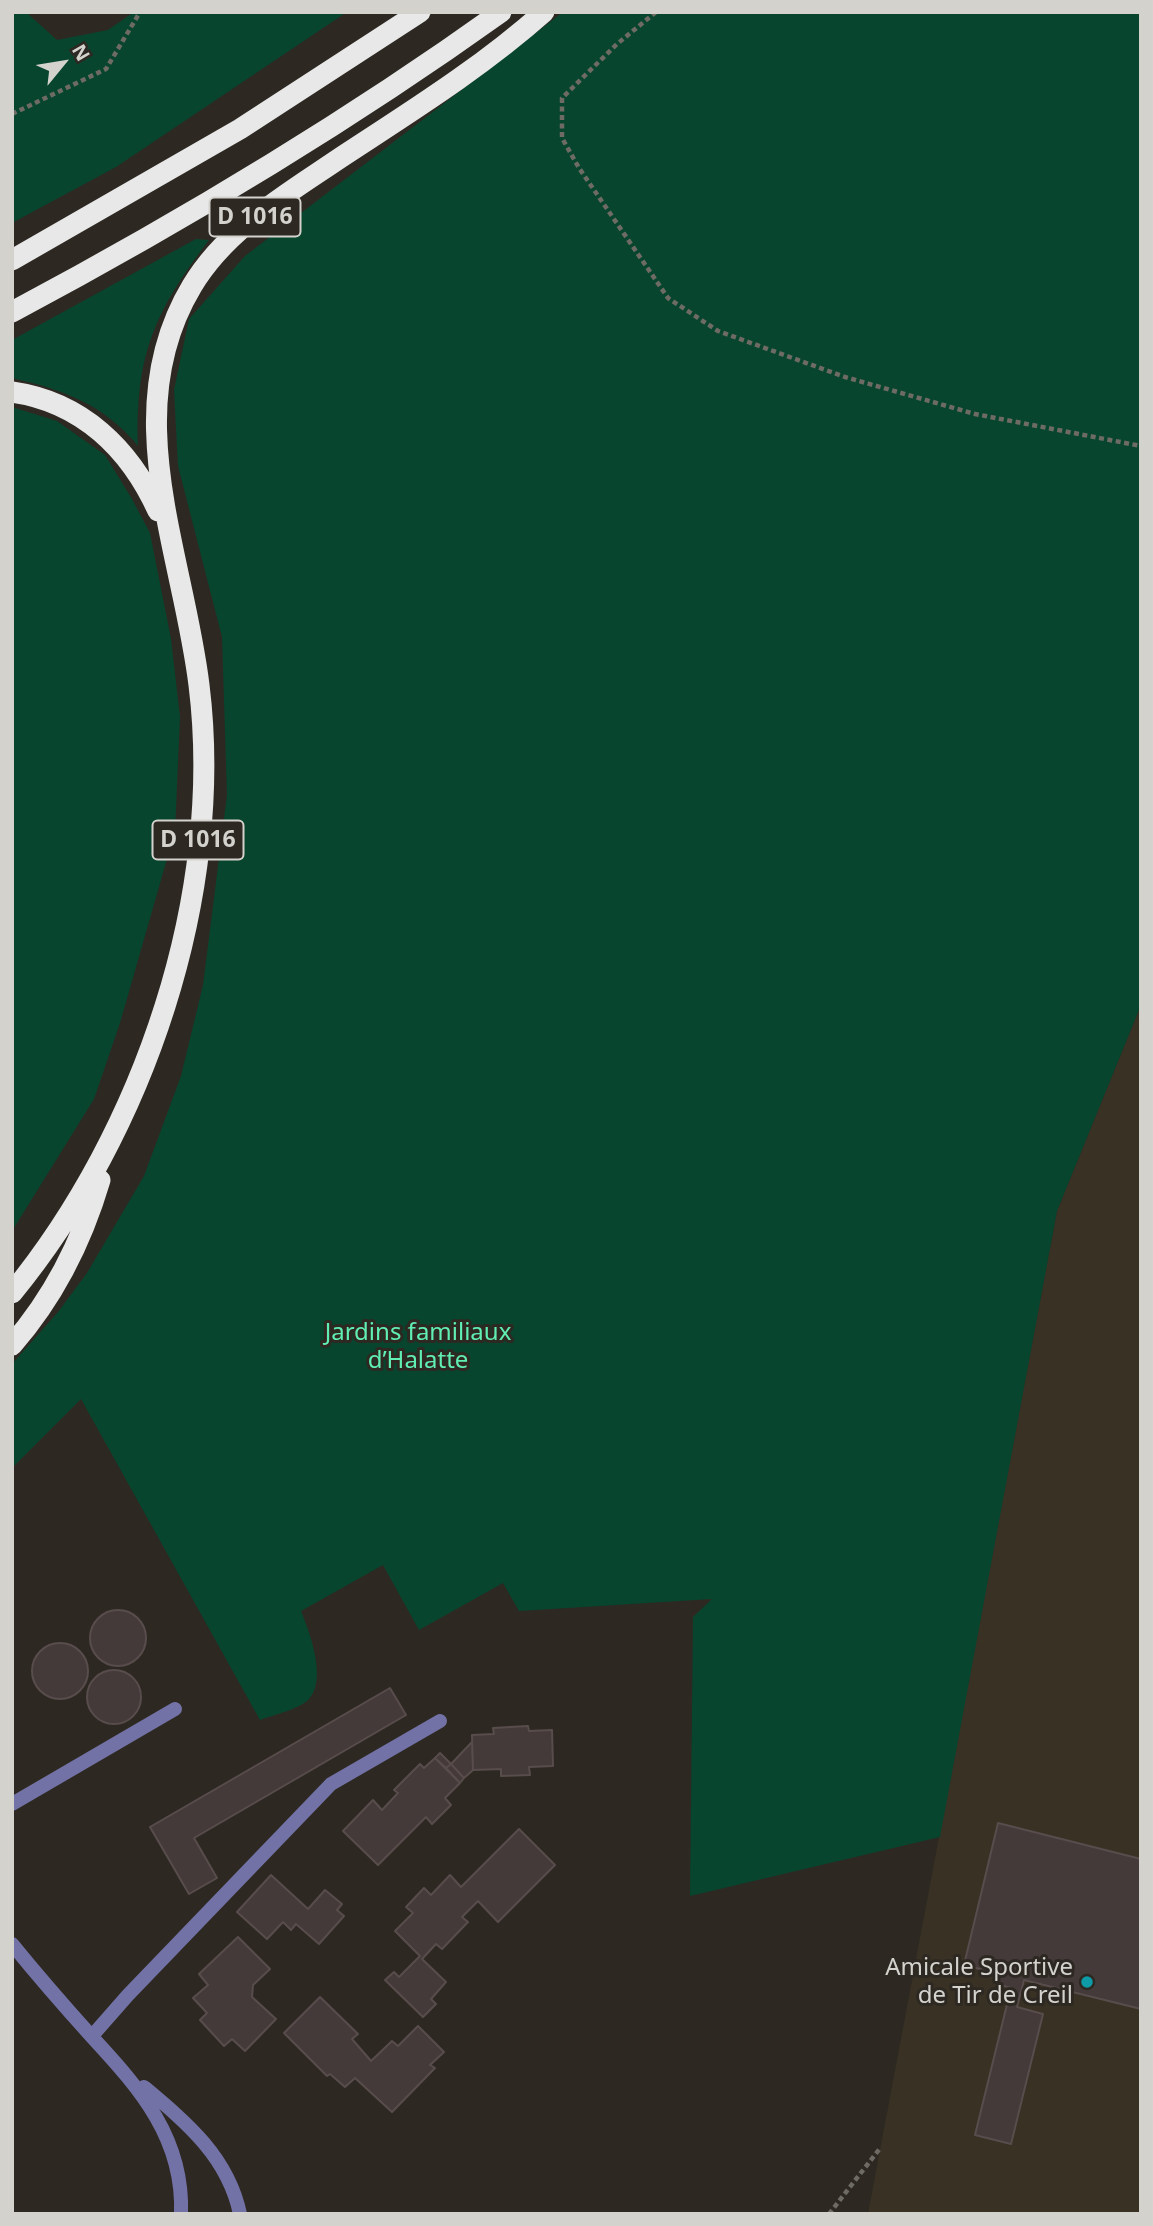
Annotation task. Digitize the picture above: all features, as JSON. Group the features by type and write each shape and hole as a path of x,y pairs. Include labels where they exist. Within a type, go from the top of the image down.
{"highway":[{"path":"12,260 220,141 420,12"},
{"name":"D 1016","path":"12,312 198,208 400,81 501,12"},
{"name":"D 1016","path":"12,1293 74,1209 114,1131 146,1063 185,933 198,837 202,756 200,689 193,632 170,539 156,459 155,407 169,337 200,274 234,236 271,205 490,57 544,12"},
{"name":"D 1016","path":"12,392 63,407 105,435 136,471 170,539"},
{"path":"12,1345 38,1313 66,1266 92,1208 114,1131"}],"street":[{"path":"12,1804 175,1709"},
{"path":"92,2036 331,1784 440,1721"},
{"path":"12,1944 141,2091 171,2142 180,2177 181,2214"},
{"path":"122,2068 185,2122 213,2151 232,2185 240,2214"}],"path":[{"path":"12,114 106,69 140,12"},
{"path":"656,12 617,44 562,98 562,138 668,298 718,331 845,377 975,414 1141,446"},
{"path":"829,2214 881,2147"}],"shaded area":[{"path":"1141,1005 1141,2214 868,2214 1057,1211"}],"green space":[{"path":"12,12 26,12 57,40 108,30 134,12 347,12 116,167 12,223"},
{"name":"Jardins familiaux d’Halatte","path":"563,12 1141,12 1141,1005 1057,1211 940,1837 690,1896 693,1617 712,1599 519,1611 503,1583 419,1630 383,1565 301,1611 317,1669 313,1692 307,1701 297,1707 260,1720 81,1399 12,1468 12,1364 58,1312 87,1273 144,1176 181,1076 203,985 227,795 222,637 178,466 174,390 189,319 245,256"},
{"path":"196,239 209,240 175,289 152,335 140,385 138,446 97,409 65,394 12,378 12,340"},
{"path":"12,407 57,421 105,455 132,499 150,533 171,639 180,717 175,831 120,1023 94,1099 12,1231"}],"building":[{"path":"112,1610 124,1610 138,1618 146,1632 144,1649 138,1658 124,1666 112,1666 95,1654 90,1644 90,1632 102,1615"},
{"path":"54,1643 66,1643 80,1651 88,1665 86,1682 80,1691 66,1699 54,1699 37,1687 32,1677 32,1665 44,1648"},
{"path":"119,1670 129,1674 137,1682 141,1697 137,1712 129,1720 109,1724 99,1720 91,1712 87,1692 91,1682 99,1674"},
{"path":"390,1688 406,1715 194,1838 217,1878 189,1894 150,1827"},
{"path":"528,1726 529,1731 552,1730 553,1766 529,1767 530,1775 501,1776 501,1769 473,1770 472,1735 494,1734 493,1728"},
{"path":"472,1742 473,1770 464,1778 451,1764"},
{"path":"440,1753 451,1764 446,1768 435,1758"},
{"path":"435,1758 460,1783 445,1798 451,1805 432,1824 426,1817 378,1865 343,1831 373,1800 382,1810 398,1793 394,1790 420,1764 424,1768"},
{"path":"451,1764 464,1778 460,1783 446,1768"},
{"name":"Amicale Sportive de Tir de Creil","path":"998,1823 1141,1859 1141,2009 1024,1980 1017,2007 1043,2014 1011,2144 975,2135 1011,1988 997,1984 1000,1974 964,1965"},
{"path":"519,1829 555,1865 498,1922 478,1901 462,1917 468,1922 442,1949 436,1944 422,1959 446,1982 431,1999 436,2004 423,2017 385,1980 394,1972 399,1977 420,1956 395,1931 413,1913 406,1907 424,1888 431,1895 450,1875 461,1887"},
{"path":"271,1875 308,1909 325,1890 342,1904 337,1910 344,1916 319,1944 296,1924 291,1930 283,1922 267,1939 237,1912"},
{"path":"238,1937 270,1969 253,1985 252,1997 276,2019 245,2051 232,2039 224,2046 200,2020 207,2013 193,1998 208,1985 199,1974"},
{"path":"320,1997 358,2034 352,2039 371,2061 392,2041 398,2046 418,2026 444,2052 430,2065 435,2068 392,2112 355,2078 345,2087 330,2074 327,2076 284,2033"}],"place":[{"name":"Amicale Sportive de Tir de Creil","path":"1087,1982"}]}
